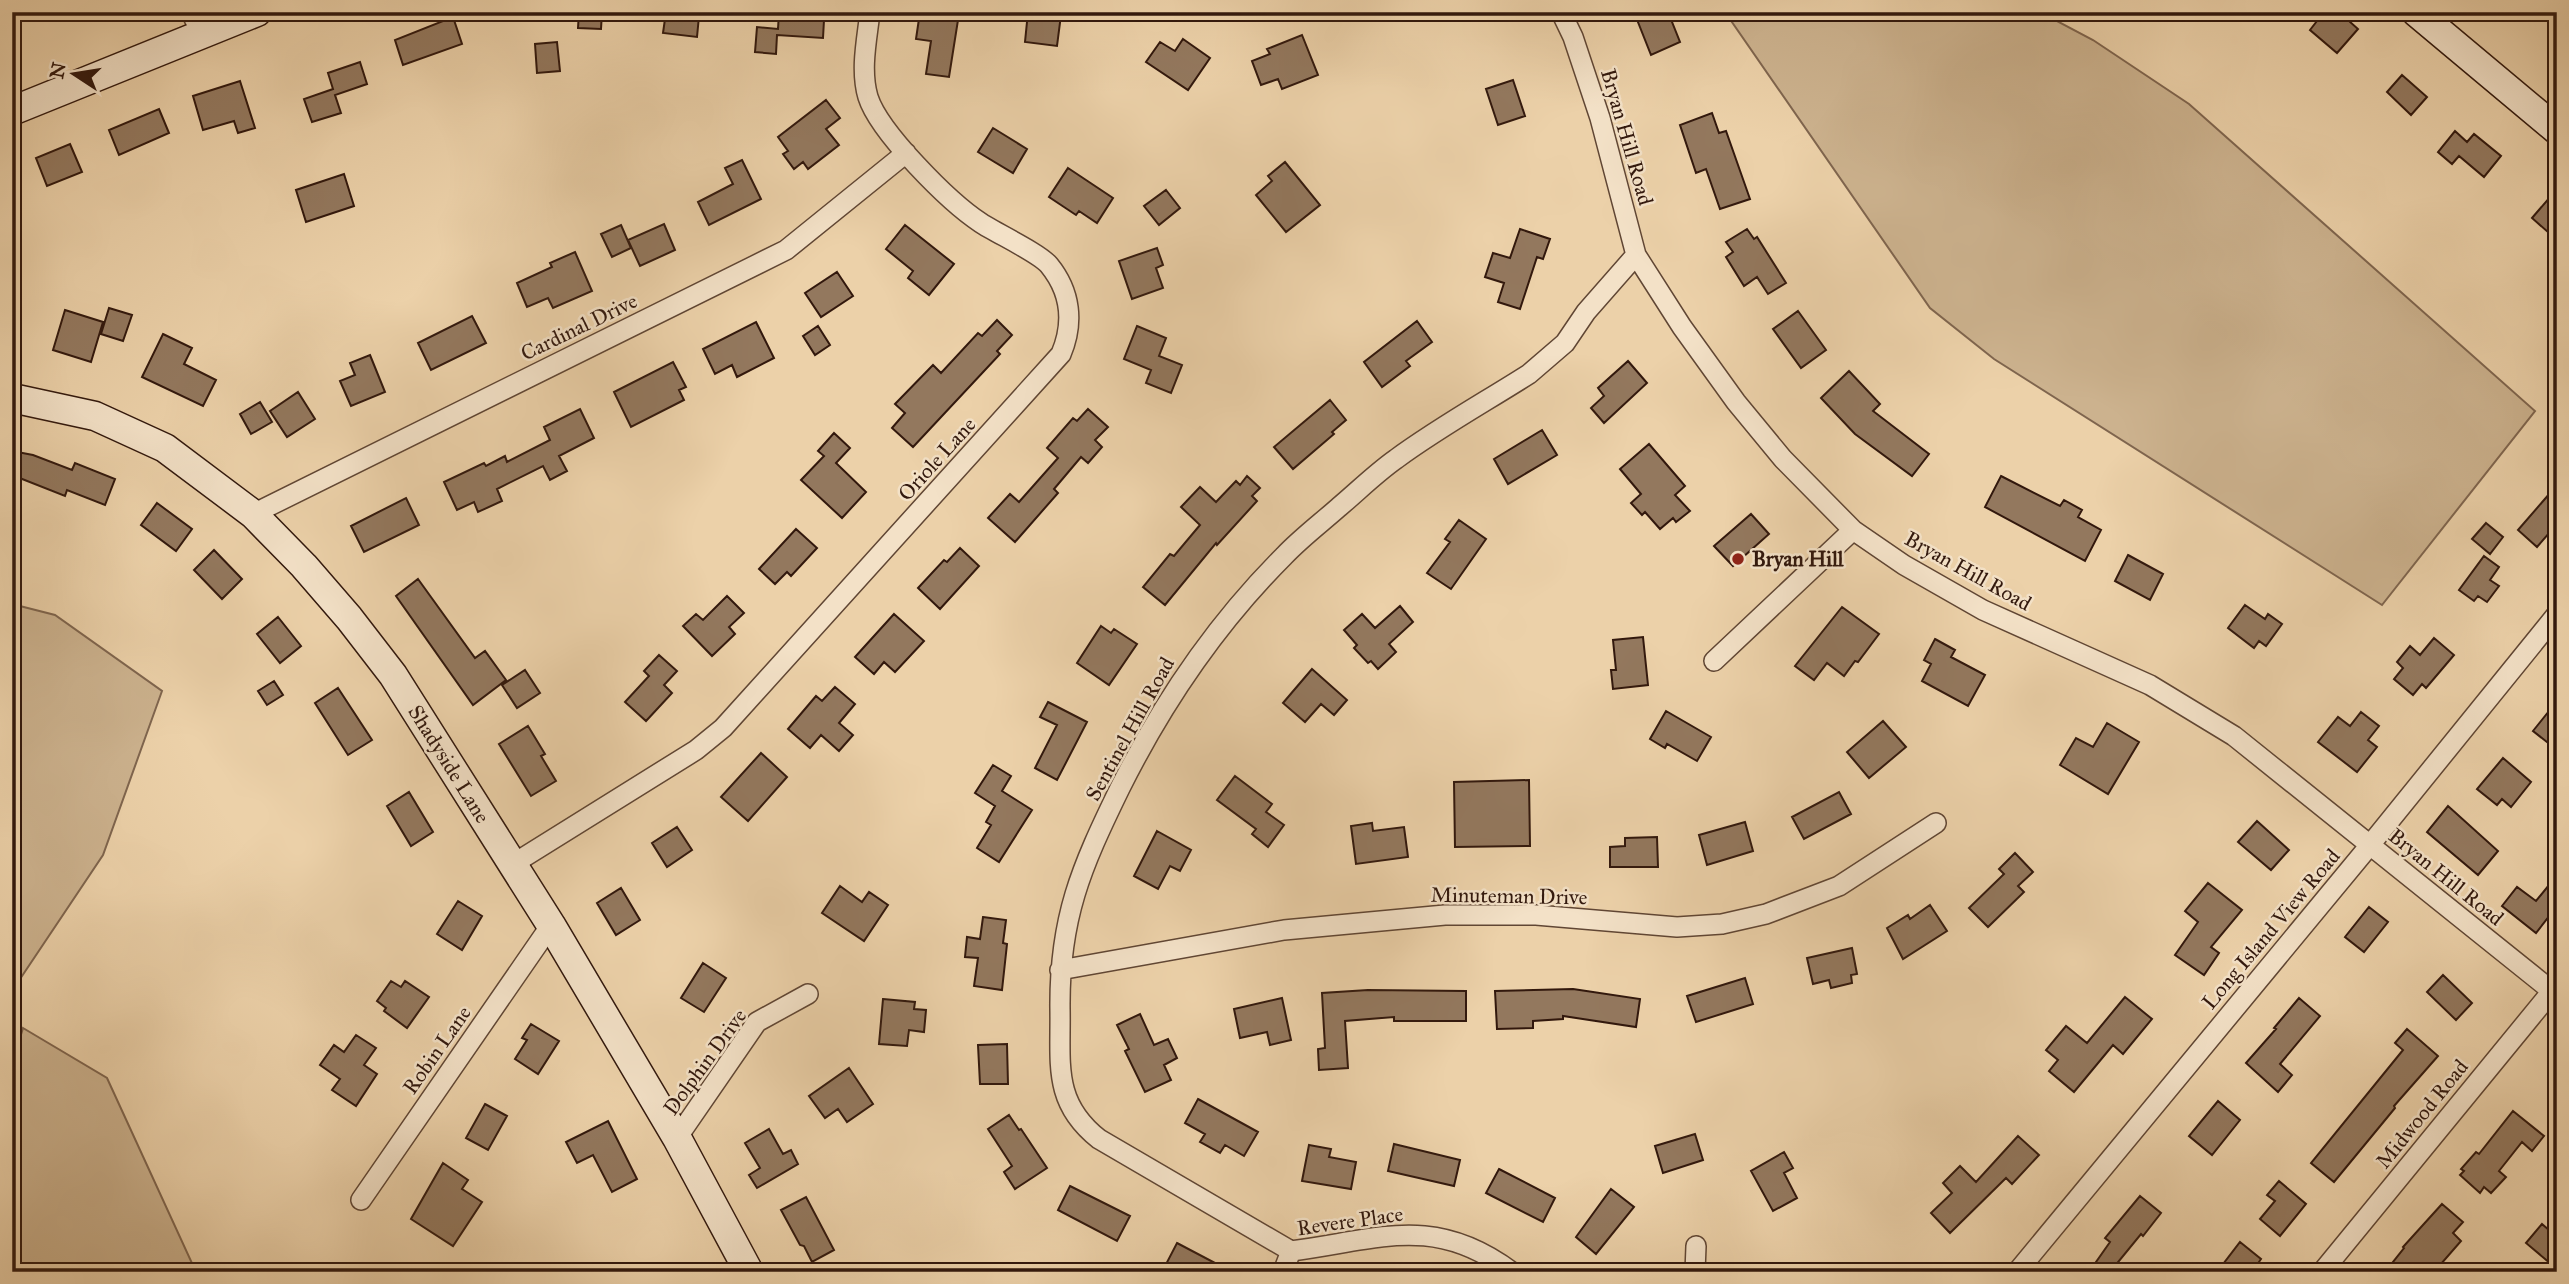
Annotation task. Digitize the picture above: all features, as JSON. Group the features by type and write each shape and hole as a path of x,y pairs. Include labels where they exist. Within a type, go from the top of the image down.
{"street":[{"path":"12,111 197,23 257,12"},
{"name":"Oriole Lane","path":"513,864 696,750 723,728 1061,355 1069,330 1068,302 1048,263 979,222 941,191 878,118 867,94 864,70 870,12"},
{"name":"Bryan Hill Road","path":"1561,12 1573,37 1600,118 1636,255 1682,327 1736,402 1783,459 1853,530 1904,565 1983,610 2150,685 2222,728 2555,990"},
{"path":"2416,12 2557,130"},
{"name":"Cardinal Drive","path":"253,514 786,250 906,153"},
{"name":"Sentinel Hill Road","path":"1291,1251 1099,1139 1072,1112 1061,1074 1060,970 1070,908 1090,850 1151,729 1199,653 1285,554 1395,459 1548,360 1636,255"},
{"name":"Shadyside Lane","path":"12,398 95,416 165,448 253,514 331,597 393,675 551,925 677,1138 749,1272"},
{"path":"1714,661 1853,530"},
{"name":"Long Island View Road","path":"2017,1272 2557,614"},
{"name":"Minuteman Drive","path":"1060,970 1284,930 1445,915 1536,915 1677,927 1722,924 1766,914 1839,886 1936,823"},
{"name":"Robin Lane","path":"360,1200 551,925"},
{"name":"Midwood Road","path":"2322,1272 2555,990"},
{"name":"Dolphin Drive","path":"677,1138 757,1022 808,994"},
{"name":"Revere Place","path":"1283,1272 1291,1251 1395,1234 1420,1234 1467,1244 1489,1255 1512,1272"},
{"path":"1695,1272 1696,1246"}],"shaded area":[{"path":"1725,12 2040,12 2093,40 2189,104 2535,411 2382,605 1994,359 1930,308"},
{"path":"12,604 55,615 162,691 103,855 12,991"},
{"path":"23,1028 107,1078 196,1272 12,1272 12,1065"}],"building":[{"path":"579,12 602,12 601,29 578,28"},
{"path":"666,12 699,16 697,37 663,33"},
{"path":"779,12 819,12 818,20 824,20 823,38 777,35 776,54 755,52 757,27 778,29"},
{"path":"920,12 950,12 949,18 958,20 949,77 926,74 931,41 916,39"},
{"path":"1028,12 1061,15 1057,46 1025,42"},
{"path":"1634,12 1668,12 1680,42 1651,55"},
{"path":"2324,12 2339,12 2358,29 2337,53 2310,30"},
{"path":"453,17 462,44 403,65 395,40"},
{"path":"1302,35 1318,75 1282,89 1278,79 1261,85 1252,61 1270,54 1267,49"},
{"path":"1183,39 1210,58 1188,90 1146,62 1160,42 1175,51"},
{"path":"557,42 560,71 537,73 535,44"},
{"path":"360,62 367,84 335,95 341,113 312,122 304,99 333,89 328,73"},
{"path":"2402,75 2427,97 2411,115 2387,92"},
{"path":"1513,80 1525,116 1498,125 1486,89"},
{"path":"240,81 255,128 238,133 234,121 203,130 193,96"},
{"path":"826,100 840,118 826,129 839,145 808,169 803,162 794,169 783,154 788,151 778,137"},
{"path":"159,109 169,133 119,155 109,130"},
{"path":"1712,113 1719,133 1726,131 1750,199 1720,209 1706,169 1696,173 1680,125"},
{"path":"993,128 1027,149 1013,173 978,152"},
{"path":"2455,131 2467,142 2474,134 2501,156 2484,177 2459,156 2452,164 2438,152"},
{"path":"70,144 82,172 47,186 36,158"},
{"path":"742,160 761,199 709,225 698,202 733,184 725,168"},
{"path":"1285,162 1320,205 1286,232 1256,195 1272,181 1268,176"},
{"path":"1068,168 1113,198 1097,223 1079,211 1076,215 1049,197"},
{"path":"344,174 354,206 306,222 296,190"},
{"path":"2557,189 2557,240 2532,218"},
{"path":"1166,190 1180,208 1159,225 1144,206"},
{"path":"664,224 675,250 640,266 628,240"},
{"path":"621,225 631,248 612,257 601,234"},
{"path":"905,225 954,264 929,295 908,278 913,271 886,249"},
{"path":"1520,229 1550,239 1543,259 1537,257 1520,309 1498,302 1504,283 1485,277 1493,253 1510,258"},
{"path":"1747,229 1754,239 1757,237 1786,283 1768,294 1757,277 1744,286 1726,257 1733,252 1726,242"},
{"path":"1157,248 1163,265 1156,268 1163,288 1132,299 1119,261"},
{"path":"575,252 592,291 553,308 548,298 527,307 517,283 552,267 550,263"},
{"path":"837,272 853,296 821,317 805,293"},
{"path":"109,308 132,315 123,341 101,334"},
{"path":"65,310 103,322 91,362 53,350"},
{"path":"1798,311 1826,350 1801,368 1773,329"},
{"path":"472,316 486,343 431,370 418,343"},
{"path":"997,320 1012,335 997,351 1000,354 913,447 892,428 905,413 895,404 933,365 941,373 978,333 982,336"},
{"path":"1417,321 1432,342 1406,361 1410,366 1382,387 1364,362"},
{"path":"756,322 774,358 737,377 732,365 715,374 703,349"},
{"path":"818,326 830,345 815,355 803,336"},
{"path":"1137,326 1166,338 1159,356 1182,365 1171,393 1146,383 1151,370 1124,359"},
{"path":"163,334 192,348 184,364 216,380 203,406 142,377"},
{"path":"370,355 385,392 351,406 340,381 355,375 350,363"},
{"path":"1628,361 1647,383 1604,423 1591,408 1604,396 1598,388"},
{"path":"673,362 686,387 679,390 684,400 631,427 614,392"},
{"path":"1849,371 1880,404 1873,411 1929,454 1912,476 1855,434 1821,398"},
{"path":"298,392 315,419 287,437 270,411"},
{"path":"1330,400 1346,420 1332,432 1334,434 1293,469 1274,447"},
{"path":"260,402 272,422 251,434 240,414"},
{"path":"580,409 594,438 559,456 567,471 550,480 543,466 497,489 502,501 478,512 474,502 457,510 444,482 505,456 507,462 550,440 544,427"},
{"path":"1088,409 1108,427 1095,440 1102,447 1088,463 1081,457 1054,489 1058,493 1015,542 988,518 1010,494 1019,502 1058,458 1047,448 1073,418 1077,421"},
{"path":"1542,430 1557,455 1508,484 1494,459"},
{"path":"834,433 850,448 836,463 866,492 842,518 801,480 824,456 818,451"},
{"path":"1649,444 1685,486 1675,495 1690,511 1676,522 1673,518 1660,529 1645,512 1642,515 1631,503 1641,494 1620,469"},
{"path":"12,451 33,455 72,470 75,463 115,479 105,505 67,490 65,496 12,475"},
{"path":"1247,476 1260,488 1252,496 1257,501 1217,545 1216,543 1165,605 1143,587 1170,554 1174,556 1200,525 1181,507 1200,487 1216,502 1236,481 1240,485"},
{"path":"2001,476 2060,506 2064,500 2082,510 2078,517 2101,530 2085,561 1985,507"},
{"path":"2557,485 2557,524 2537,547 2518,530"},
{"path":"406,498 419,525 364,552 351,526"},
{"path":"157,503 192,529 176,551 141,525"},
{"path":"1751,514 1769,534 1733,566 1714,546"},
{"path":"1459,520 1486,539 1451,589 1427,573 1450,542 1445,539"},
{"path":"2486,523 2503,537 2490,554 2472,539"},
{"path":"796,529 817,548 791,576 787,572 775,584 759,569"},
{"path":"960,548 979,566 940,609 918,588 944,560 947,562"},
{"path":"214,550 242,579 222,599 194,570"},
{"path":"2128,555 2163,574 2150,600 2115,581"},
{"path":"2484,556 2499,567 2490,580 2499,586 2487,602 2478,596 2474,601 2459,590"},
{"path":"418,579 475,658 485,651 506,680 473,705 396,596"},
{"path":"727,596 744,613 729,627 735,634 712,656 683,626 696,614 703,620"},
{"path":"2245,605 2265,619 2268,614 2282,624 2266,646 2259,641 2254,648 2228,628"},
{"path":"1400,606 1413,622 1389,644 1396,652 1378,669 1354,648 1357,645 1344,630 1362,614 1375,628"},
{"path":"1842,607 1879,634 1844,676 1827,663 1814,680 1795,666"},
{"path":"894,614 924,641 895,672 884,662 874,674 855,657"},
{"path":"278,617 301,646 280,663 257,634"},
{"path":"1101,626 1111,633 1114,629 1137,644 1109,685 1077,663"},
{"path":"1643,637 1648,685 1613,689 1611,670 1616,670 1613,640"},
{"path":"2434,638 2454,655 2426,688 2422,684 2413,695 2394,679 2403,668 2397,662 2410,646 2420,655"},
{"path":"1935,639 1955,650 1951,657 1985,675 1968,706 1922,681 1931,664 1924,660"},
{"path":"659,655 677,671 664,685 672,693 646,721 625,702 649,676 644,671"},
{"path":"1312,669 1347,700 1334,715 1321,704 1305,722 1283,703"},
{"path":"525,670 540,693 517,708 502,685"},
{"path":"274,681 283,695 267,705 258,691"},
{"path":"835,687 855,704 839,723 853,735 839,751 821,735 810,748 788,729 816,696 822,701"},
{"path":"338,688 372,740 348,755 315,703"},
{"path":"2557,701 2557,750 2533,731"},
{"path":"1048,702 1087,722 1057,780 1035,768 1057,725 1040,717"},
{"path":"1666,711 1711,737 1697,761 1667,744 1665,748 1650,739"},
{"path":"2361,712 2379,726 2368,740 2377,747 2357,772 2318,742 2338,717 2350,726"},
{"path":"1883,721 1906,747 1869,778 1847,752"},
{"path":"2107,723 2139,742 2108,794 2060,765 2076,738 2093,747"},
{"path":"528,726 545,754 541,756 556,781 531,796 499,744"},
{"path":"761,753 787,777 748,821 721,797"},
{"path":"2503,758 2531,782 2511,807 2502,799 2497,805 2477,789"},
{"path":"993,765 1011,776 1002,791 1032,810 999,862 977,848 991,825 986,822 995,806 975,793"},
{"path":"1235,776 1272,804 1266,812 1284,825 1268,847 1252,834 1256,829 1217,800"},
{"path":"1529,780 1530,846 1455,847 1454,782"},
{"path":"409,792 433,832 411,846 387,806"},
{"path":"1839,792 1851,814 1804,839 1792,817"},
{"path":"2448,806 2498,851 2478,875 2427,832"},
{"path":"2257,821 2289,850 2271,870 2238,842"},
{"path":"1745,822 1753,851 1707,865 1699,835"},
{"path":"1372,823 1373,831 1404,827 1408,857 1356,864 1351,826"},
{"path":"677,827 692,850 667,867 652,843"},
{"path":"1157,831 1191,850 1180,871 1170,866 1158,889 1134,876"},
{"path":"1657,837 1658,867 1610,867 1610,847 1625,846 1625,838"},
{"path":"2015,853 2033,872 2018,886 2024,892 1988,927 1969,908 2004,874 1999,869"},
{"path":"2557,875 2557,906 2536,933 2502,906 2517,887 2536,901"},
{"path":"2208,883 2242,910 2211,947 2219,953 2204,975 2175,955 2198,922 2185,911"},
{"path":"840,886 862,902 869,892 888,905 864,941 822,913"},
{"path":"621,888 640,920 616,935 597,903"},
{"path":"458,901 482,916 462,950 437,934"},
{"path":"1930,905 1947,931 1903,959 1887,928 1908,915 1910,919"},
{"path":"2369,907 2388,922 2364,952 2345,937"},
{"path":"983,917 1006,920 1003,943 1007,944 1002,990 974,986 978,958 965,957 967,937 980,939"},
{"path":"1852,948 1857,974 1851,975 1852,983 1831,988 1829,980 1813,984 1807,958"},
{"path":"703,963 726,978 704,1012 681,998"},
{"path":"2443,975 2472,1003 2456,1020 2427,992"},
{"path":"1745,978 1753,1004 1696,1022 1687,996"},
{"path":"391,981 401,987 405,981 429,997 407,1028 384,1011 386,1008 377,1001"},
{"path":"1573,989 1640,999 1636,1027 1563,1016 1563,1019 1533,1021 1533,1028 1497,1029 1495,991"},
{"path":"1368,990 1466,991 1466,1021 1394,1021 1394,1017 1345,1021 1348,1068 1319,1070 1318,1049 1325,1048 1322,993"},
{"path":"2125,997 2152,1019 2123,1054 2113,1045 2074,1092 2049,1071 2058,1060 2046,1050 2066,1026 2087,1043"},
{"path":"1282,998 1291,1040 1270,1045 1267,1032 1240,1038 1234,1009"},
{"path":"2299,998 2320,1016 2280,1064 2292,1075 2278,1092 2246,1063"},
{"path":"883,999 915,1002 914,1009 926,1010 924,1032 909,1030 907,1046 879,1044"},
{"path":"1140,1014 1154,1045 1168,1039 1177,1058 1164,1065 1171,1080 1145,1092 1125,1051 1129,1049 1117,1025"},
{"path":"531,1024 559,1041 538,1074 515,1059 527,1040 522,1038"},
{"path":"2407,1029 2438,1056 2394,1106 2334,1182 2311,1163 2403,1050 2395,1043"},
{"path":"356,1035 376,1048 364,1065 377,1074 356,1106 332,1090 340,1079 320,1065 334,1045 344,1052"},
{"path":"1007,1044 1008,1084 980,1084 978,1045"},
{"path":"849,1068 873,1104 847,1122 838,1109 825,1118 809,1096"},
{"path":"1198,1099 1258,1132 1244,1156 1225,1145 1220,1153 1200,1142 1205,1134 1185,1123"},
{"path":"2218,1101 2240,1120 2212,1155 2189,1136"},
{"path":"485,1104 507,1116 488,1150 466,1138"},
{"path":"2513,1111 2544,1136 2532,1151 2522,1142 2499,1171 2506,1177 2491,1193 2484,1187 2480,1193 2460,1175 2464,1171 2461,1169 2476,1152 2479,1154"},
{"path":"1009,1115 1047,1168 1015,1189 1004,1172 1012,1166 988,1129"},
{"path":"608,1121 637,1179 612,1192 593,1155 577,1163 566,1142"},
{"path":"769,1129 783,1154 791,1150 798,1164 757,1188 749,1175 760,1168 745,1143"},
{"path":"1695,1134 1703,1160 1663,1173 1655,1146"},
{"path":"2018,1136 2039,1155 2012,1184 2006,1178 1950,1233 1931,1213 1952,1193 1943,1183 1960,1166 1976,1182"},
{"path":"1394,1144 1460,1160 1454,1186 1388,1171"},
{"path":"1309,1145 1331,1149 1329,1157 1356,1162 1351,1189 1302,1181"},
{"path":"1784,1152 1793,1168 1784,1173 1797,1198 1773,1211 1751,1171"},
{"path":"443,1163 468,1180 462,1189 482,1202 453,1246 411,1219"},
{"path":"1499,1169 1555,1198 1543,1222 1486,1193"},
{"path":"2279,1181 2306,1204 2280,1236 2260,1219 2275,1201 2267,1195"},
{"path":"1070,1186 1130,1216 1117,1241 1058,1210"},
{"path":"1611,1189 1634,1207 1596,1254 1576,1237"},
{"path":"2140,1196 2161,1213 2110,1272 2089,1272 2110,1242 2105,1238"},
{"path":"806,1197 834,1250 812,1262 781,1210"},
{"path":"2442,1204 2463,1222 2453,1233 2461,1241 2434,1272 2385,1272 2403,1247"},
{"path":"2542,1224 2557,1237 2557,1269 2526,1243"},
{"path":"2240,1242 2261,1259 2252,1272 2217,1272"},
{"path":"1177,1243 1232,1272 1162,1272"}],"place":[{"name":"Bryan Hill","path":"1738,559"}]}
